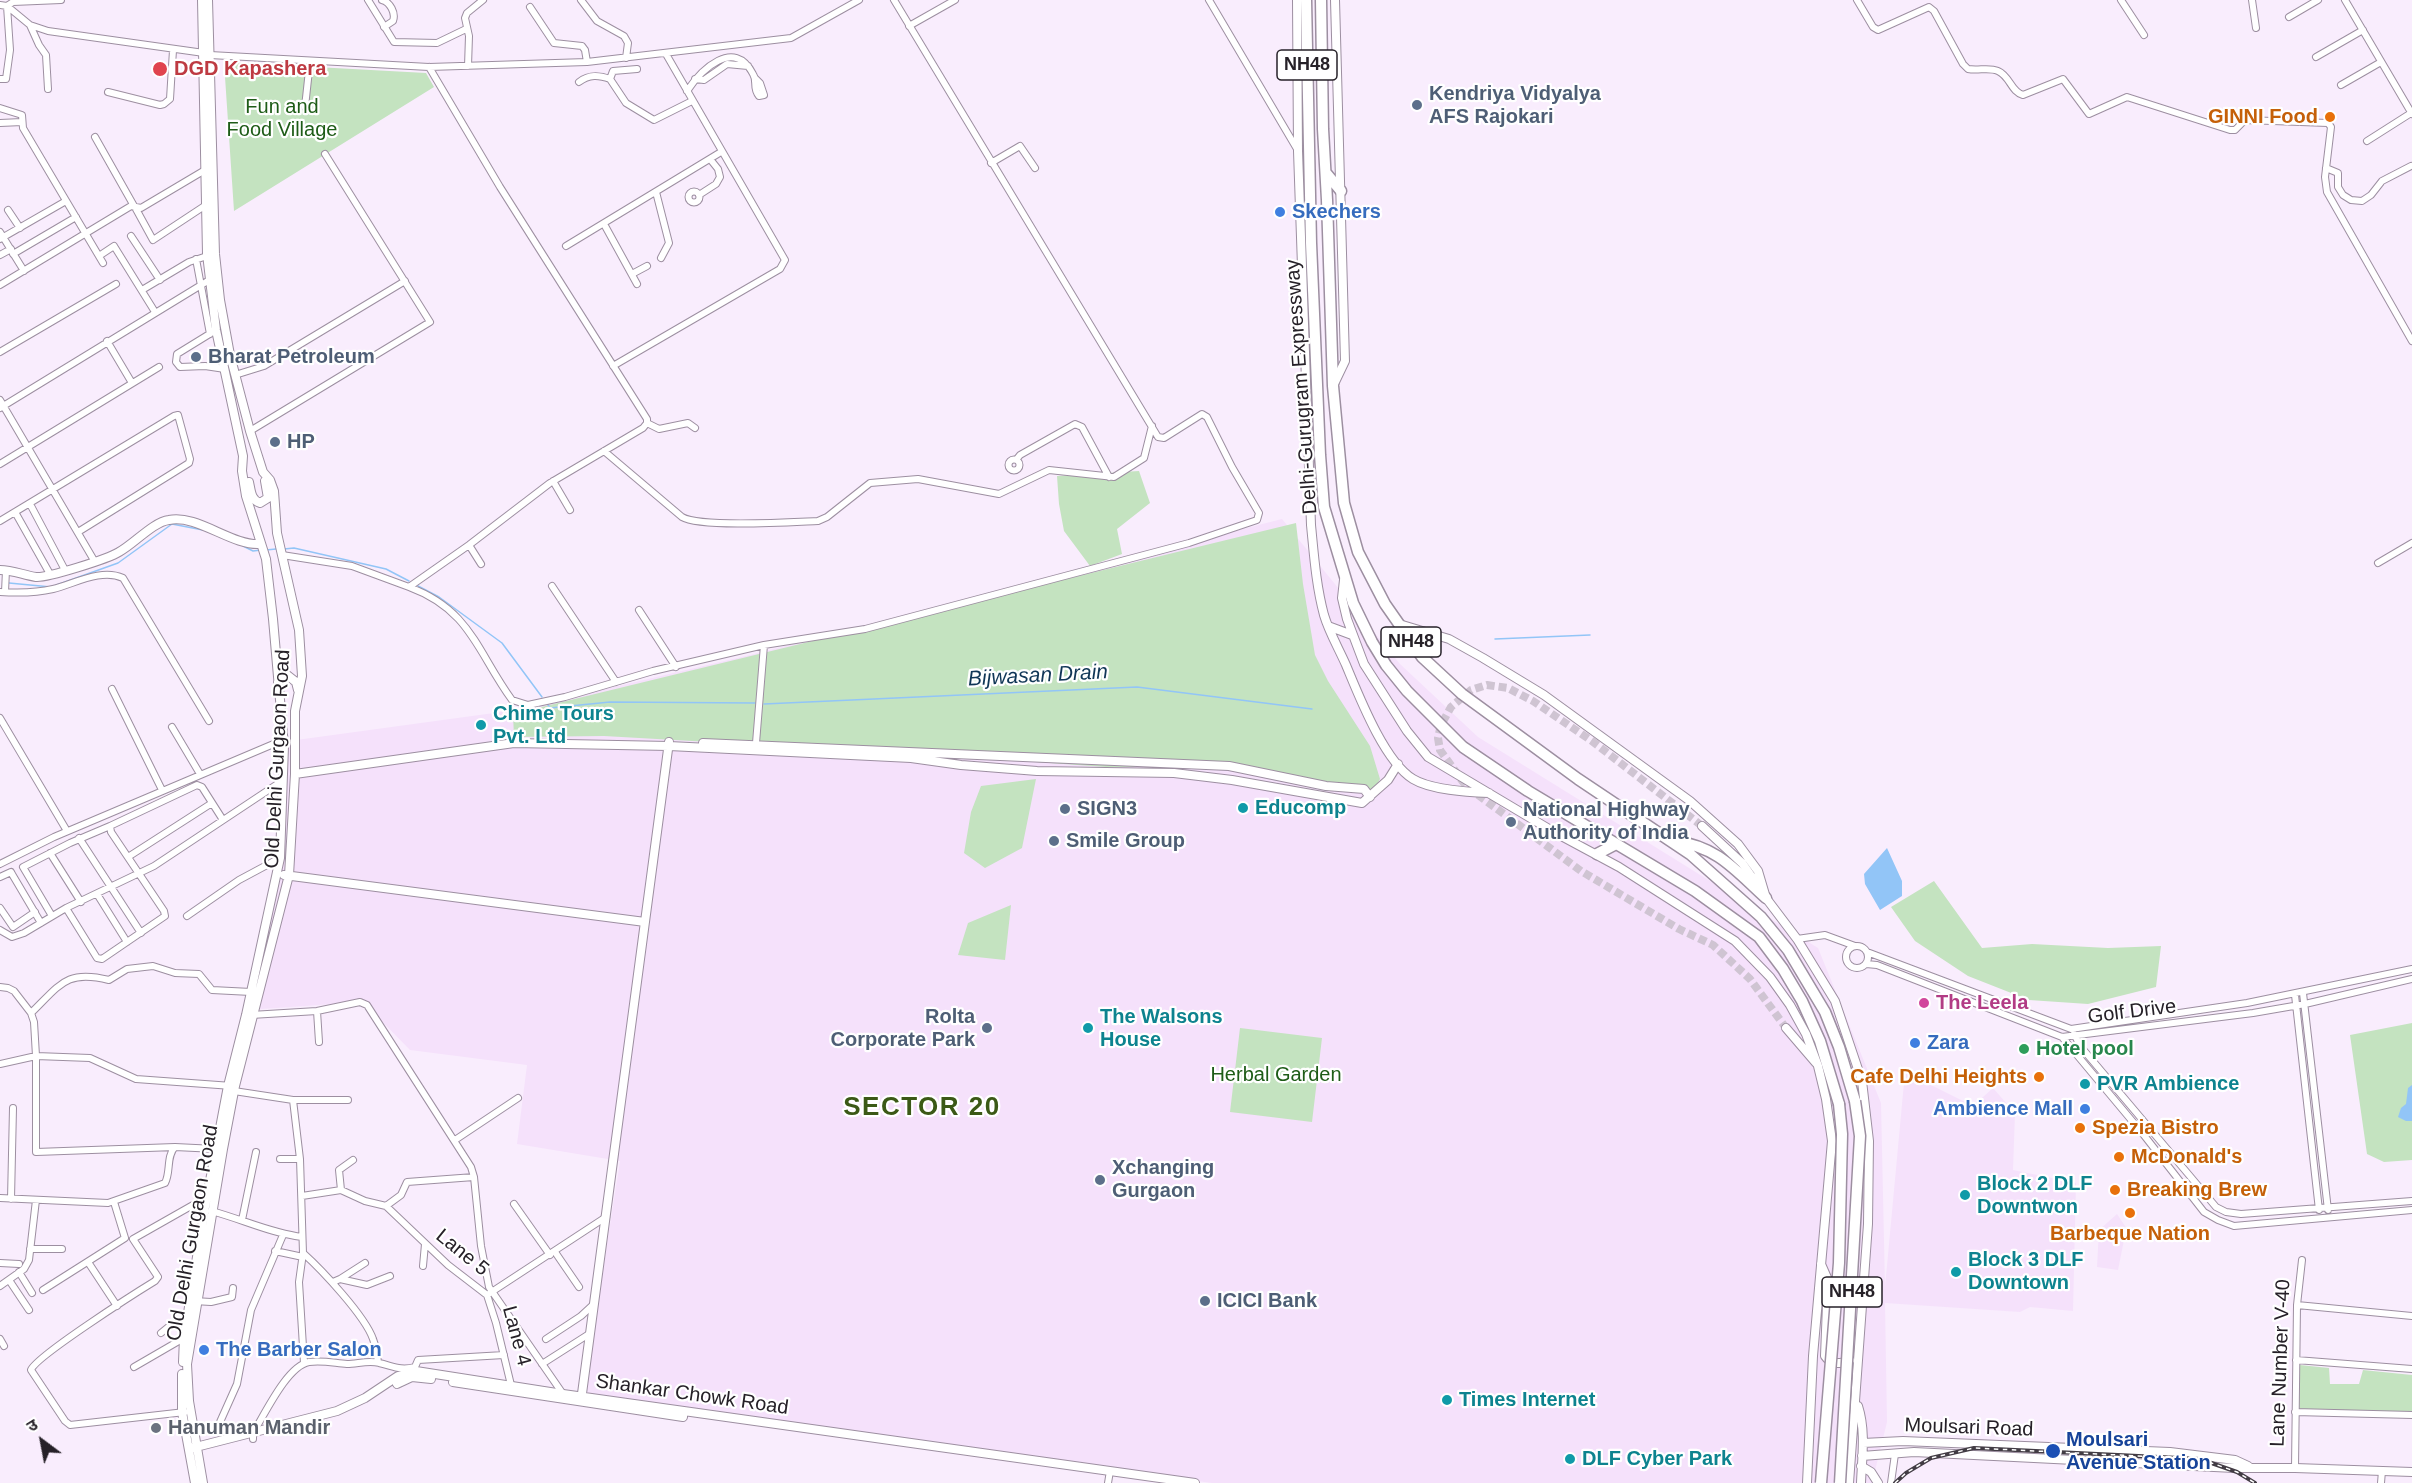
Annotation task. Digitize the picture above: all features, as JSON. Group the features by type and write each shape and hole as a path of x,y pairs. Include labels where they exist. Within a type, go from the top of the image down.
{"highway":[{"name":"Delhi-Gurugram Expressway","path":"1306,0 1311,243 1320,455 1324,507 1344,580 1371,642 1386,665 1407,691 1462,747 1528,791 1695,891 1759,937 1783,969 1802,1002 1820,1041 1839,1104 1842,1134 1839,1263 1821,1483"},
{"name":"Delhi-Gurugram Expressway","path":"1321,0 1323,129 1333,386 1344,503 1358,552 1385,604 1422,657 1462,694 1536,749 1690,854 1761,917 1788,950 1825,1012 1839,1047 1855,1101 1860,1137 1840,1483"},
{"path":"1326,172 1341,191"},
{"path":"1671,841 1693,844 1707,849 1726,862 1766,898"},
{"path":"1597,854 1616,844"}],"main road":[{"name":"Old Delhi Gurgaon Road","path":"202,0 207,54 213,332 226,369 243,456 242,471 246,496 262,547 273,619 283,740 280,858 251,992 249,1015"},
{"name":"Old Delhi Gurgaon Road","path":"187,1412 188,1364 194,1301 208,1210 249,1015 289,875 295,771 294,711 302,676 299,630 275,519 274,491 270,480 263,472 235,375 211,255 205,170 208,0"},
{"path":"1298,0 1299,151 1311,525 1315,570 1328,626 1371,722 1398,764 1413,779 1463,792 1492,794"},
{"path":"1333,386 1345,361 1335,0"},
{"path":"243,456 252,496 260,503 268,498 263,472"},
{"path":"4,571 34,577 65,570 89,570 118,553 160,523 170,519 200,525 248,544 262,547"},
{"path":"1344,580 1342,598 1352,635 1364,664 1390,707 1428,757 1554,832 1597,854 1717,928 1751,955 1770,977 1790,1005 1806,1034 1818,1066 1826,1099 1832,1141 1813,1356 1807,1483"},
{"path":"1399,624 1449,639 1544,695 1690,801 1738,844 1751,860 1758,871 1766,898"},
{"path":"1328,626 1352,635"},
{"path":"278,682 282,676 287,675 296,682 299,691"},
{"path":"295,771 506,740 669,744 911,758 961,765 1037,771 1174,773 1232,780 1362,803 1388,780 1398,764"},
{"path":"669,744 756,743 1107,762 1229,766 1326,786 1359,788 1368,791 1371,797"},
{"path":"581,1400 669,744"},
{"path":"1702,826 1742,863 1797,939 1835,1001 1862,1081 1869,1141 1868,1224 1850,1483"},
{"path":"278,874 645,922"},
{"path":"1786,1028 1818,1066"},
{"name":"Old Delhi Gurgaon Road","path":"208,1210 207,1197 216,1149 233,1088"},
{"path":"1821,1263 1828,1280 1825,1356 1829,1361 1844,1363 1853,1358 1860,1348"},
{"name":"Old Delhi Gurgaon Road","path":"194,1301 184,1338 187,1412 195,1483"},
{"name":"Shankar Chowk Road","path":"253,1436 337,1411 365,1398 407,1372 416,1371 563,1394 581,1400"},
{"name":"Shankar Chowk Road","path":"193,1450 338,1416 412,1377 1165,1483"},
{"path":"1856,1400 1861,1417 1863,1443 1861,1483"},
{"name":"Moulsari Road","path":"1863,1443 1903,1441 2170,1452 2235,1460 2251,1467"},
{"path":"1874,1442 1872,1450 1877,1456"},
{"name":"Old Delhi Gurgaon Road","path":"193,1450 203,1483"},
{"name":"Moulsari Road","path":"1862,1456 1914,1452 2196,1464 2234,1468 2412,1472"},
{"path":"1861,1466 1871,1472 1878,1483"},
{"name":"Shankar Chowk Road","path":"1109,1476 1195,1483"}],"street":[{"path":"4,5 13,2 61,0"},
{"path":"384,27 393,21 394,15 388,3 381,0 368,1 384,27 394,42 428,44 441,42 466,29"},
{"path":"468,66 469,36 466,29 466,16 483,0"},
{"path":"581,0 597,21 624,36 628,43 626,58"},
{"path":"4,5 30,25 74,36 130,41 207,54 429,67 587,62 791,38 859,0"},
{"path":"281,550 352,566 434,597 460,619 475,639 512,700 528,705 764,645 865,629 1189,543 1257,520 1259,513 1204,414 1161,439 991,163 894,0"},
{"path":"909,26 955,0"},
{"path":"1209,0 1299,151"},
{"path":"1857,0 1873,27 1878,30 1929,7 1934,10 1963,64 1968,69 1995,69 2002,72 2016,93 2023,95 2063,79 2089,114 2123,97 2230,130 2235,130 2245,120 2328,123 2331,127 2325,184 2327,192 2412,341"},
{"path":"2121,0 2144,35"},
{"path":"2252,0 2256,28"},
{"path":"2289,17 2318,0"},
{"path":"2345,0 2412,114 2367,141"},
{"path":"0,79 6,80 10,50 4,5"},
{"path":"530,7 554,43 582,46 587,62"},
{"path":"30,25 46,55 48,89"},
{"path":"2316,57 2363,30"},
{"path":"108,92 160,105 167,102 170,99 173,50"},
{"path":"613,366 783,265 785,256 721,152 666,54"},
{"path":"687,91 695,79 709,66 722,60 740,59 748,66 755,78"},
{"path":"305,107 310,61"},
{"path":"2341,85 2381,62"},
{"path":"409,587 553,481 643,428 647,423 647,418 500,187 429,67"},
{"path":"610,79 613,71 637,69"},
{"path":"579,82 586,77 595,76 610,79 626,103 654,120 692,100"},
{"path":"0,108 21,114 22,128 103,263"},
{"path":"0,123 22,122"},
{"path":"95,137 153,240 206,205"},
{"path":"991,163 1020,146 1035,168"},
{"path":"566,246 721,152"},
{"path":"250,431 428,324 429,319 325,154"},
{"path":"699,195 716,184 720,177 718,169 710,159"},
{"path":"2326,168 2338,173 2338,187 2343,195 2358,201 2367,198 2382,181 2411,166"},
{"path":"0,285 126,209 141,208 205,170"},
{"path":"656,192 669,243 661,258"},
{"path":"24,271 1,236 20,228 66,201"},
{"path":"8,210 20,228"},
{"path":"0,255 76,217"},
{"path":"604,224 637,284"},
{"path":"131,236 160,280"},
{"path":"99,256 114,246 155,312"},
{"path":"142,290 196,259 211,255"},
{"path":"196,259 200,285 213,332 177,354 177,365 226,369"},
{"path":"632,274 647,266"},
{"path":"89,570 78,532 1,405 211,279"},
{"path":"235,375 264,366 405,281"},
{"path":"0,352 116,284"},
{"path":"107,341 132,383"},
{"path":"0,464 159,367"},
{"path":"0,520 174,416 180,417 189,463 78,532"},
{"path":"647,423 659,429 688,423 695,428"},
{"path":"1016,460 1018,456 1075,423 1082,427 1109,477"},
{"path":"604,451 682,517 691,521 747,523 818,521 827,517 865,485 878,482 925,480 999,494 1049,470 1109,477 1119,475 1144,458 1152,426"},
{"path":"553,481 570,510"},
{"path":"30,504 65,570"},
{"path":"15,512 50,574"},
{"path":"2378,563 2412,543"},
{"path":"469,545 481,564"},
{"path":"4,571 4,591 48,590 89,570 119,576 127,581 209,722"},
{"path":"552,586 616,682"},
{"path":"639,610 676,667"},
{"path":"756,743 764,645"},
{"path":"112,689 162,790"},
{"path":"0,718 67,831"},
{"path":"172,727 200,774"},
{"path":"0,864 67,831 283,740"},
{"path":"0,930 12,937 17,936 66,908 140,873 282,782"},
{"path":"52,916 23,867 197,784 202,787 223,820"},
{"path":"128,857 212,802"},
{"path":"66,908 99,959 163,919 165,913 111,832 110,826"},
{"path":"80,838 141,933"},
{"path":"50,853 81,902"},
{"path":"188,916 239,880 280,858"},
{"path":"0,877 11,872 41,923"},
{"path":"96,894 127,942"},
{"path":"0,908 13,927 35,912"},
{"path":"1797,939 1825,935 1862,947 1869,956 1866,964 1856,969 1848,964 1846,954 1850,948 1856,946"},
{"name":"Golf Drive","path":"1867,952 2071,1029 2303,993 2412,969"},
{"name":"Golf Drive","path":"1866,964 1877,965 2062,1037 2217,1018 2305,1004 2412,979"},
{"path":"31,1012 62,984 74,977 91,975 112,979 127,969 153,966 176,973 199,974 208,988 212,990 251,992"},
{"path":"0,987 14,991 31,1012 34,1022 36,1152 175,1147 216,1149"},
{"path":"2303,993 2329,1216"},
{"path":"2295,994 2320,1217"},
{"path":"249,1015 317,1011 360,1002 367,1005 455,1140 471,1167 474,1177 407,1182 401,1195 386,1206"},
{"path":"2217,1007 2217,1018"},
{"path":"317,1011 319,1042"},
{"path":"2071,1029 2081,1047 2216,1207 2226,1212 2241,1214 2412,1201"},
{"path":"2062,1037 2206,1214 2234,1226 2412,1210"},
{"path":"0,1064 36,1056 90,1058 136,1078 233,1088 293,1100 348,1100"},
{"path":"455,1140 518,1098"},
{"path":"293,1100 302,1196 303,1255 300,1282 304,1364"},
{"path":"11,1199 13,1108"},
{"path":"0,1198 114,1202 165,1183 168,1179 170,1153 175,1147"},
{"path":"242,1220 256,1152"},
{"path":"280,1159 300,1159"},
{"path":"302,1196 341,1190 339,1170 353,1160"},
{"name":"Lane 4","path":"474,1177 486,1278 511,1385"},
{"name":"Lane 5","path":"341,1190 365,1201 386,1206 425,1244 490,1294 563,1394"},
{"path":"187,1412 70,1425 31,1370 34,1364 158,1278 133,1239 207,1197"},
{"path":"0,1286 19,1272 29,1260 36,1200"},
{"path":"43,1290 125,1238 114,1202"},
{"path":"514,1204 579,1287"},
{"path":"208,1210 242,1220 263,1230 283,1235 302,1236"},
{"path":"490,1294 606,1217"},
{"path":"216,1431 237,1384 248,1320 283,1235"},
{"path":"423,1266 425,1244"},
{"path":"30,1249 62,1249"},
{"path":"275,1251 303,1255 333,1282 369,1330 378,1362"},
{"name":"Lane Number V-40","path":"2295,1468 2297,1305 2302,1260"},
{"path":"88,1262 117,1306"},
{"path":"0,1263 19,1264"},
{"path":"333,1282 365,1263"},
{"path":"19,1272 32,1293"},
{"path":"340,1279 367,1285 390,1276"},
{"path":"9,1280 29,1310"},
{"path":"194,1301 212,1302 232,1297 232,1288"},
{"path":"546,1339 581,1316 594,1303"},
{"path":"2297,1305 2412,1316"},
{"path":"161,1333 172,1324 183,1322 186,1325"},
{"path":"542,1364 588,1336 590,1332"},
{"path":"134,1367 184,1338"},
{"path":"0,1339 4,1346"},
{"path":"253,1436 293,1371 304,1364 320,1361 347,1364 378,1362 403,1370 415,1367 418,1360 504,1355"},
{"path":"2296,1360 2412,1369"},
{"path":"2295,1412 2412,1415"},
{"path":"1891,1483 1894,1454"},
{"path":"2381,1483 2382,1471"}],"shaded area":[{"path":"1282,519 1400,664 1478,737 1818,948 1881,1103 1885,1287 1905,1072 1973,1106 1993,1088 2015,1113 2013,1170 2076,1183 2073,1311 2030,1307 2020,1312 1885,1303 1887,1422 1872,1483 1212,1483 583,1397 620,1161 517,1144 527,1065 410,1050 363,1002 247,1010 282,858 289,741 516,710 750,655"},
{"path":"2117,1214 2129,1232 2122,1235 2124,1240 2118,1270 2097,1267 2099,1230"}],"green space":[{"name":"Fun and Food Village","path":"224,62 426,73 434,87 234,211"},
{"path":"1139,471 1150,503 1117,529 1122,554 1090,566 1064,531 1057,476"},
{"path":"1296,523 1315,655 1328,681 1370,746 1380,779 1372,794 1212,767 1106,767 604,736 514,737 513,714"},
{"path":"1036,779 1022,848 985,868 964,853 971,812 981,786"},
{"path":"1934,881 1982,948 2032,944 2108,948 2161,946 2156,987 2088,1004 2029,1000 1968,976 1915,941 1891,907"},
{"path":"1011,905 1005,960 958,955 968,923"},
{"path":"2412,1023 2412,1160 2384,1162 2367,1154 2350,1035"},
{"name":"Herbal Garden","path":"1240,1028 1322,1038 1312,1122 1230,1112"},
{"path":"2300,1365 2329,1368 2330,1384 2359,1384 2363,1370 2412,1375 2412,1415 2298,1409"}],"water":[{"path":"1887,848 1902,881 1902,896 1880,910 1865,884 1864,874"},
{"path":"2412,1085 2412,1121 2406,1121 2398,1117 2401,1108 2406,1104 2408,1088"}],"waterway":[{"name":"Bijwasan Drain","path":"9,583 51,587 118,563 172,524 203,530"},
{"name":"Bijwasan Drain","path":"243,546 253,551 261,550"},
{"name":"Bijwasan Drain","path":"284,549 294,548 386,569 409,581"},
{"name":"Bijwasan Drain","path":"266,550 276,549"},
{"name":"Bijwasan Drain","path":"418,586 439,597 502,643 542,697"},
{"name":"Bijwasan Drain","path":"1495,639 1590,635"},
{"name":"Bijwasan Drain","path":"764,704 1137,687 1312,709"},
{"name":"Bijwasan Drain","path":"548,705 550,708 610,702 755,703"}],"tunnel":[{"path":"1702,826 1592,741 1533,701 1508,688 1487,685 1471,690 1451,707 1441,725 1438,738 1440,750 1466,786 1581,871 1679,929 1713,945 1750,979 1786,1028"}],"railway":[{"path":"1895,1483 1906,1473 1931,1458 1974,1448 2200,1459 2237,1472 2255,1483"}],"place":[{"name":"DGD Kapashera","path":"160,69"},
{"name":"Kendriya Vidyalya AFS Rajokari","path":"1417,105"},
{"name":"GINNI Food","path":"2330,117"},
{"name":"Skechers","path":"1280,212"},
{"name":"Bharat Petroleum","path":"196,357"},
{"name":"HP","path":"275,442"},
{"name":"Chime Tours Pvt. Ltd","path":"481,725"},
{"name":"Educomp","path":"1243,808"},
{"name":"SIGN3","path":"1065,809"},
{"name":"National Highway Authority of India","path":"1511,822"},
{"name":"Smile Group","path":"1054,841"},
{"name":"The Leela","path":"1924,1003"},
{"name":"Rolta Corporate Park","path":"987,1028"},
{"name":"The Walsons House","path":"1088,1028"},
{"name":"Zara","path":"1915,1043"},
{"name":"Hotel pool","path":"2024,1049"},
{"name":"Cafe Delhi Heights","path":"2039,1077"},
{"name":"PVR Ambience","path":"2085,1084"},
{"name":"Ambience Mall","path":"2085,1109"},
{"name":"Spezia Bistro","path":"2080,1128"},
{"name":"McDonald's","path":"2119,1157"},
{"name":"Xchanging Gurgaon","path":"1100,1180"},
{"name":"Breaking Brew","path":"2115,1190"},
{"name":"Block 2 DLF Downtwon","path":"1965,1195"},
{"name":"Barbeque Nation","path":"2130,1213"},
{"name":"Block 3 DLF Downtown","path":"1956,1272"},
{"name":"ICICI Bank","path":"1205,1301"},
{"name":"The Barber Salon","path":"204,1350"},
{"name":"Times Internet","path":"1447,1400"},
{"name":"Hanuman Mandir","path":"156,1428"},
{"name":"Moulsari Avenue Station","path":"2053,1451"},
{"name":"DLF Cyber Park","path":"1570,1459"}],"district":[{"name":"SECTOR 20","path":"922,1108"}]}
